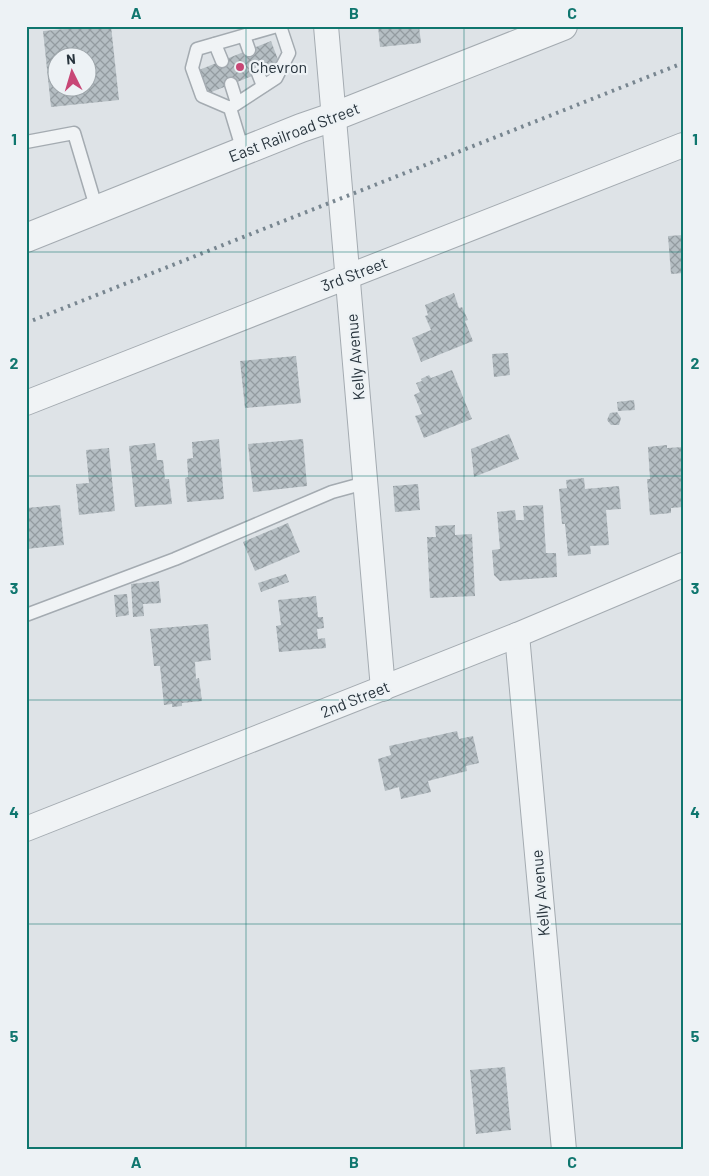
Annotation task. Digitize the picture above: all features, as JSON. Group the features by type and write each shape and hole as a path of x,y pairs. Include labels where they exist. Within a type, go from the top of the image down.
{"street":[{"name":"Kelly Avenue","path":"326,26 383,689"},
{"name":"East Railroad Street","path":"26,238 563,26"},
{"name":"3rd Street","path":"26,403 683,145"},
{"name":"2nd Street","path":"26,829 383,689 683,565"},
{"name":"Kelly Avenue","path":"517,635 564,1150"}],"lane":[{"path":"279,26 289,54 276,78 234,105 202,96 192,68 196,49 244,36 279,26"},
{"path":"244,36 250,50"},
{"path":"215,44 222,61"},
{"path":"258,73 263,86"},
{"path":"230,84 243,151"},
{"path":"26,142 74,133 97,210"},
{"path":"26,615 175,559 332,492 365,483"}],"building":[{"path":"111,26 119,100 51,107 50,98 98,98 98,48 48,48 48,78 43,31"},
{"path":"378,26 419,26 421,43 380,47"},
{"name":"Chevron","path":"271,41 280,65 209,93 199,70"},
{"path":"683,235 683,273 671,274 668,236"},
{"path":"454,293 459,308 462,307 468,320 465,321 473,341 421,362 412,338 431,330 425,316 428,315 425,305"},
{"path":"508,353 510,375 494,377 492,354"},
{"path":"296,356 301,403 245,408 240,361"},
{"path":"452,370 472,419 424,438 415,416 422,414 414,395 420,392 416,383 429,375 431,378"},
{"path":"634,400 635,410 618,411 617,402"},
{"path":"617,412 621,418 619,425 611,425 607,420 610,413"},
{"path":"509,434 519,459 474,477 471,449"},
{"path":"219,439 224,499 187,502 185,478 188,477 187,459 193,458 192,442"},
{"path":"303,439 307,486 253,492 248,444"},
{"path":"155,443 157,460 163,460 165,479 169,479 172,504 135,507 129,446"},
{"path":"667,445 667,448 683,447 683,507 671,508 671,513 650,515 647,479 650,479 648,447"},
{"path":"109,448 115,511 79,515 76,484 89,483 86,450"},
{"path":"584,478 585,489 619,486 621,509 606,510 609,545 590,546 591,554 568,556 565,524 562,524 559,489 567,488 566,480"},
{"path":"418,484 420,510 395,512 393,486"},
{"path":"60,505 64,545 26,549 26,508"},
{"path":"543,505 546,553 556,553 557,577 500,581 494,575 492,550 500,549 497,512 515,510 516,520 524,520 523,506"},
{"path":"288,523 300,552 255,571 243,542"},
{"path":"455,525 455,535 472,534 475,596 430,598 427,537 436,537 435,526"},
{"path":"286,574 289,582 261,592 258,583"},
{"path":"159,581 161,603 143,604 144,616 133,617 131,584"},
{"path":"127,594 129,615 116,617 114,595"},
{"path":"316,596 318,617 323,617 324,628 317,629 318,639 325,638 326,648 279,652 276,626 281,625 278,600"},
{"path":"208,624 211,660 195,662 196,679 199,678 202,701 182,703 182,706 172,707 172,704 164,705 160,666 154,666 150,629"},
{"path":"457,731 459,739 473,736 479,763 466,766 467,771 428,781 431,792 401,799 399,787 385,791 378,759 391,755 389,746"},
{"path":"505,1067 511,1130 476,1134 470,1070"}],"railway":[{"path":"26,323 683,63"}],"place":[{"name":"Chevron","path":"240,67"}]}
